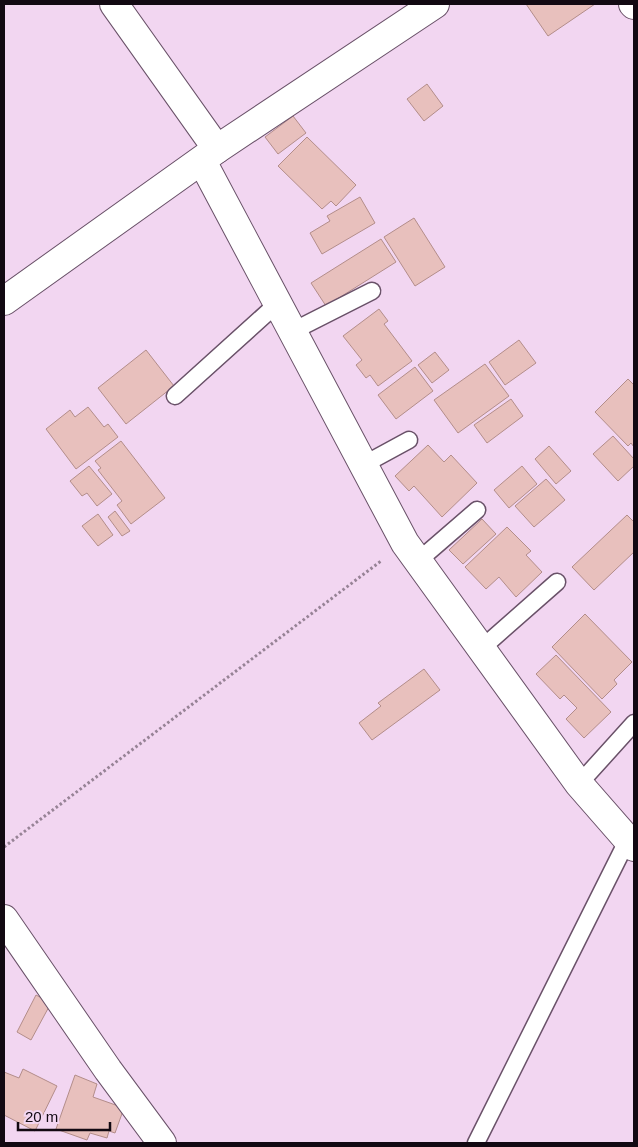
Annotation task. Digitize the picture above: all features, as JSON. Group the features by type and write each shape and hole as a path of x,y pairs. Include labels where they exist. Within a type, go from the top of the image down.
{"street":[{"path":"114,4 210,155 278,303 363,465 412,552 579,784 631,844"},
{"path":"4,301 210,155 435,4"},
{"path":"4,918 108,1070 162,1143"}],"lane":[{"path":"293,331 372,291"},
{"path":"176,396 278,303"},
{"path":"363,465 409,440"},
{"path":"412,552 477,510"},
{"path":"481,649 557,582"},
{"path":"579,784 634,723"},
{"path":"476,1143 631,844"}],"path":[{"path":"4,847 412,552"}],"building":[{"path":"526,4 595,4 548,36"},
{"path":"427,84 443,106 424,121 407,99"},
{"path":"293,116 306,133 278,154 265,137"},
{"path":"307,137 356,185 336,206 331,201 322,209 278,166"},
{"path":"360,197 375,223 322,254 310,233 330,221 327,216"},
{"path":"414,218 445,267 415,286 384,237"},
{"path":"381,239 396,262 326,306 311,283"},
{"path":"379,309 388,321 384,324 412,361 378,386 370,375 366,378 356,365 362,360 343,336"},
{"path":"519,340 536,363 505,385 489,362"},
{"path":"146,350 174,386 126,424 98,388"},
{"path":"435,352 449,370 432,383 418,365"},
{"path":"485,364 509,396 458,433 434,400"},
{"path":"415,367 433,391 396,419 378,395"},
{"path":"628,379 634,385 634,447 631,443 628,446 595,412"},
{"path":"511,399 523,416 487,443 474,425"},
{"path":"88,407 104,427 108,424 118,437 76,469 46,429 70,410 75,417"},
{"path":"613,436 634,459 634,466 618,481 593,454"},
{"path":"121,441 165,498 131,524 117,505 122,501 98,470 101,468 95,461"},
{"path":"428,445 444,462 451,455 477,483 442,517 414,486 409,491 395,476"},
{"path":"549,446 571,471 556,484 535,459"},
{"path":"89,466 112,494 97,506 87,493 82,496 70,481"},
{"path":"522,466 537,484 509,508 494,490"},
{"path":"546,479 565,500 534,527 515,506"},
{"path":"115,511 130,531 122,536 108,517"},
{"path":"98,514 113,535 98,546 82,526"},
{"path":"627,515 634,522 634,552 594,590 572,567"},
{"path":"482,519 496,534 463,564 449,550"},
{"path":"507,527 531,551 526,555 542,572 516,597 499,577 486,589 465,567"},
{"path":"585,614 632,662 614,680 617,684 602,699 552,647"},
{"path":"556,655 611,712 584,738 566,719 577,708 564,695 560,699 536,674"},
{"path":"424,669 440,690 372,740 359,723 381,706 378,703"},
{"path":"36,995 51,1003 31,1040 17,1032"},
{"path":"23,1069 57,1086 35,1131 4,1115 4,1072 19,1078"},
{"path":"75,1075 97,1084 93,1097 124,1108 115,1133 109,1131 107,1138 90,1133 87,1140 56,1129"}]}
